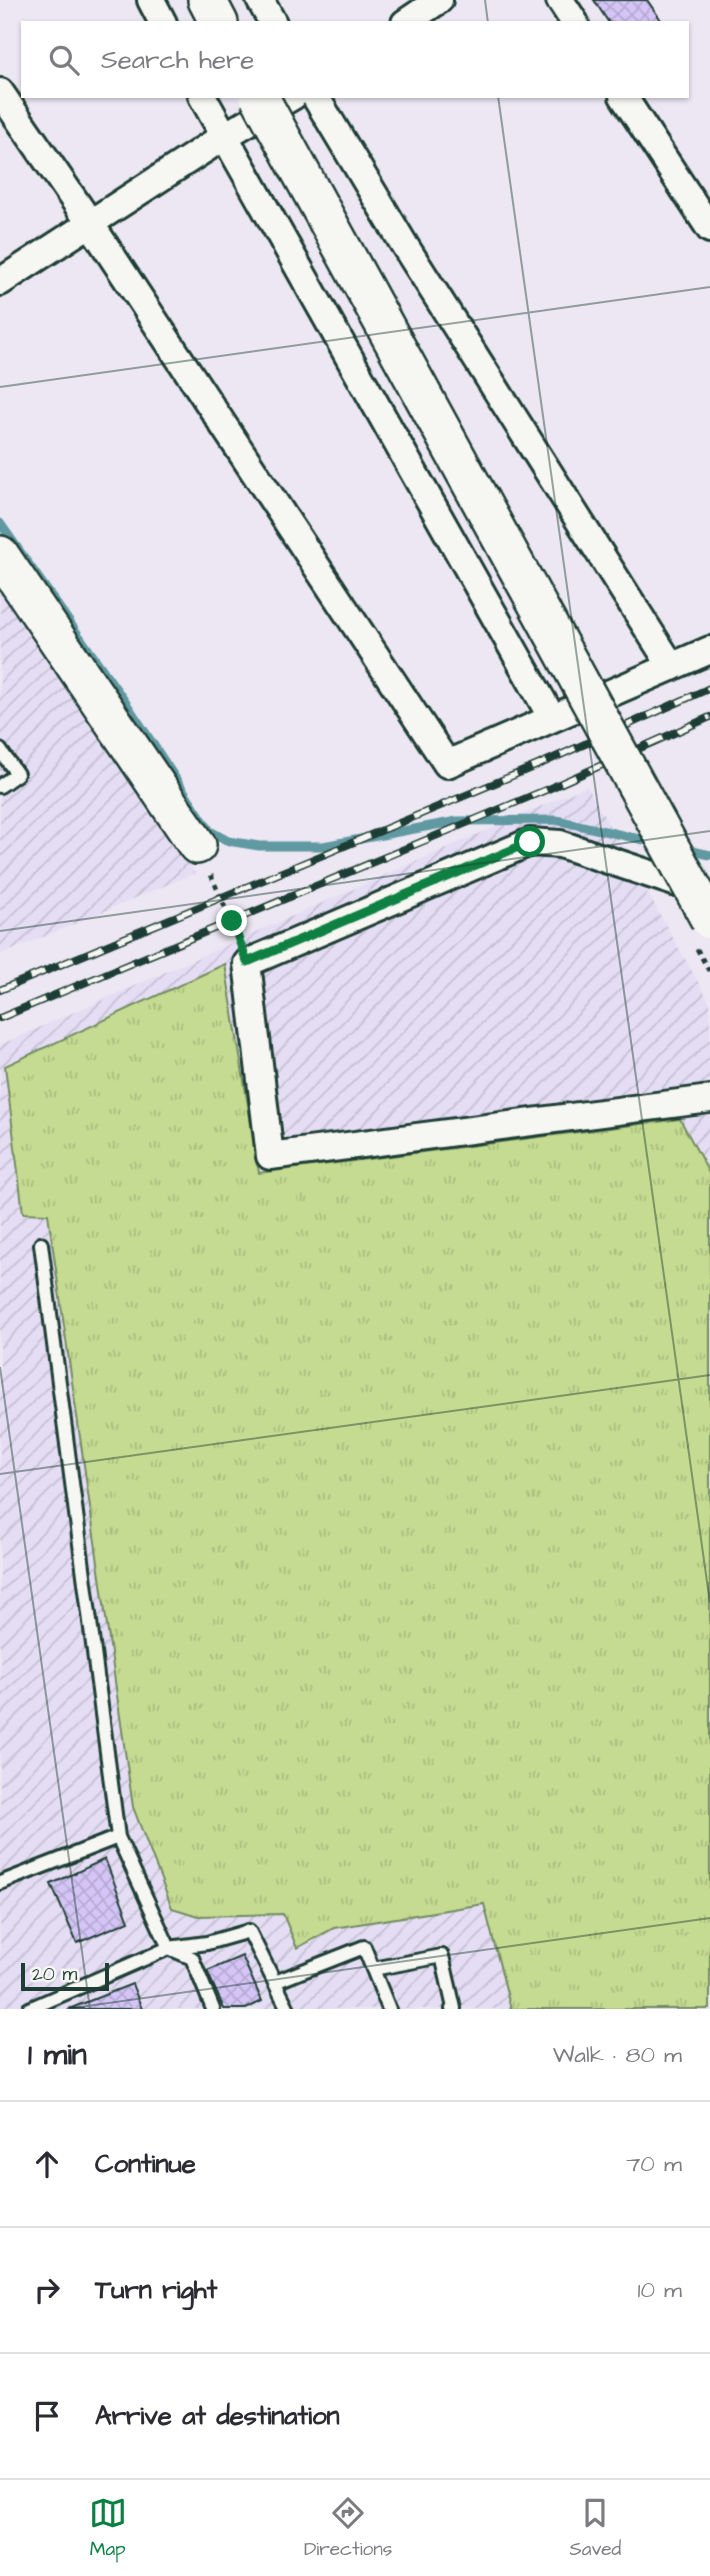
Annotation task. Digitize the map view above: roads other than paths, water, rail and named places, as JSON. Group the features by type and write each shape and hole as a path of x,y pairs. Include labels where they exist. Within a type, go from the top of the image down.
{"street":[{"path":"151,0 162,21"},
{"path":"207,0 218,21"},
{"path":"260,0 272,21"},
{"path":"408,21 439,0"},
{"path":"560,0 574,21"},
{"path":"0,92 90,223 447,764 710,650"},
{"path":"203,98 552,718"},
{"path":"261,98 710,920"},
{"path":"0,282 223,137 290,98"},
{"path":"317,98 405,246 672,667"},
{"path":"624,98 710,229"},
{"path":"0,555 197,845"},
{"path":"710,894 560,844 530,842 247,962 270,1156 710,1099"}],"lane":[{"path":"0,750 17,774 0,786"},
{"path":"41,1244 118,1837 169,1948 192,1958 213,2009"},
{"path":"0,1883 118,1837"},
{"path":"29,2009 169,1948 207,1943 249,1931 275,1982 283,2007"},
{"path":"275,1982 364,1947 389,2009"},
{"path":"373,1969 442,1956 454,2008 452,2009"}],"waterway":[{"path":"0,523 126,703 210,831 228,841 259,846 323,846 457,821 556,820 657,843"},
{"path":"684,849 710,855"}],"railway":[{"path":"0,990 538,765 710,688"},
{"path":"0,1018 548,789 710,717"}]}
